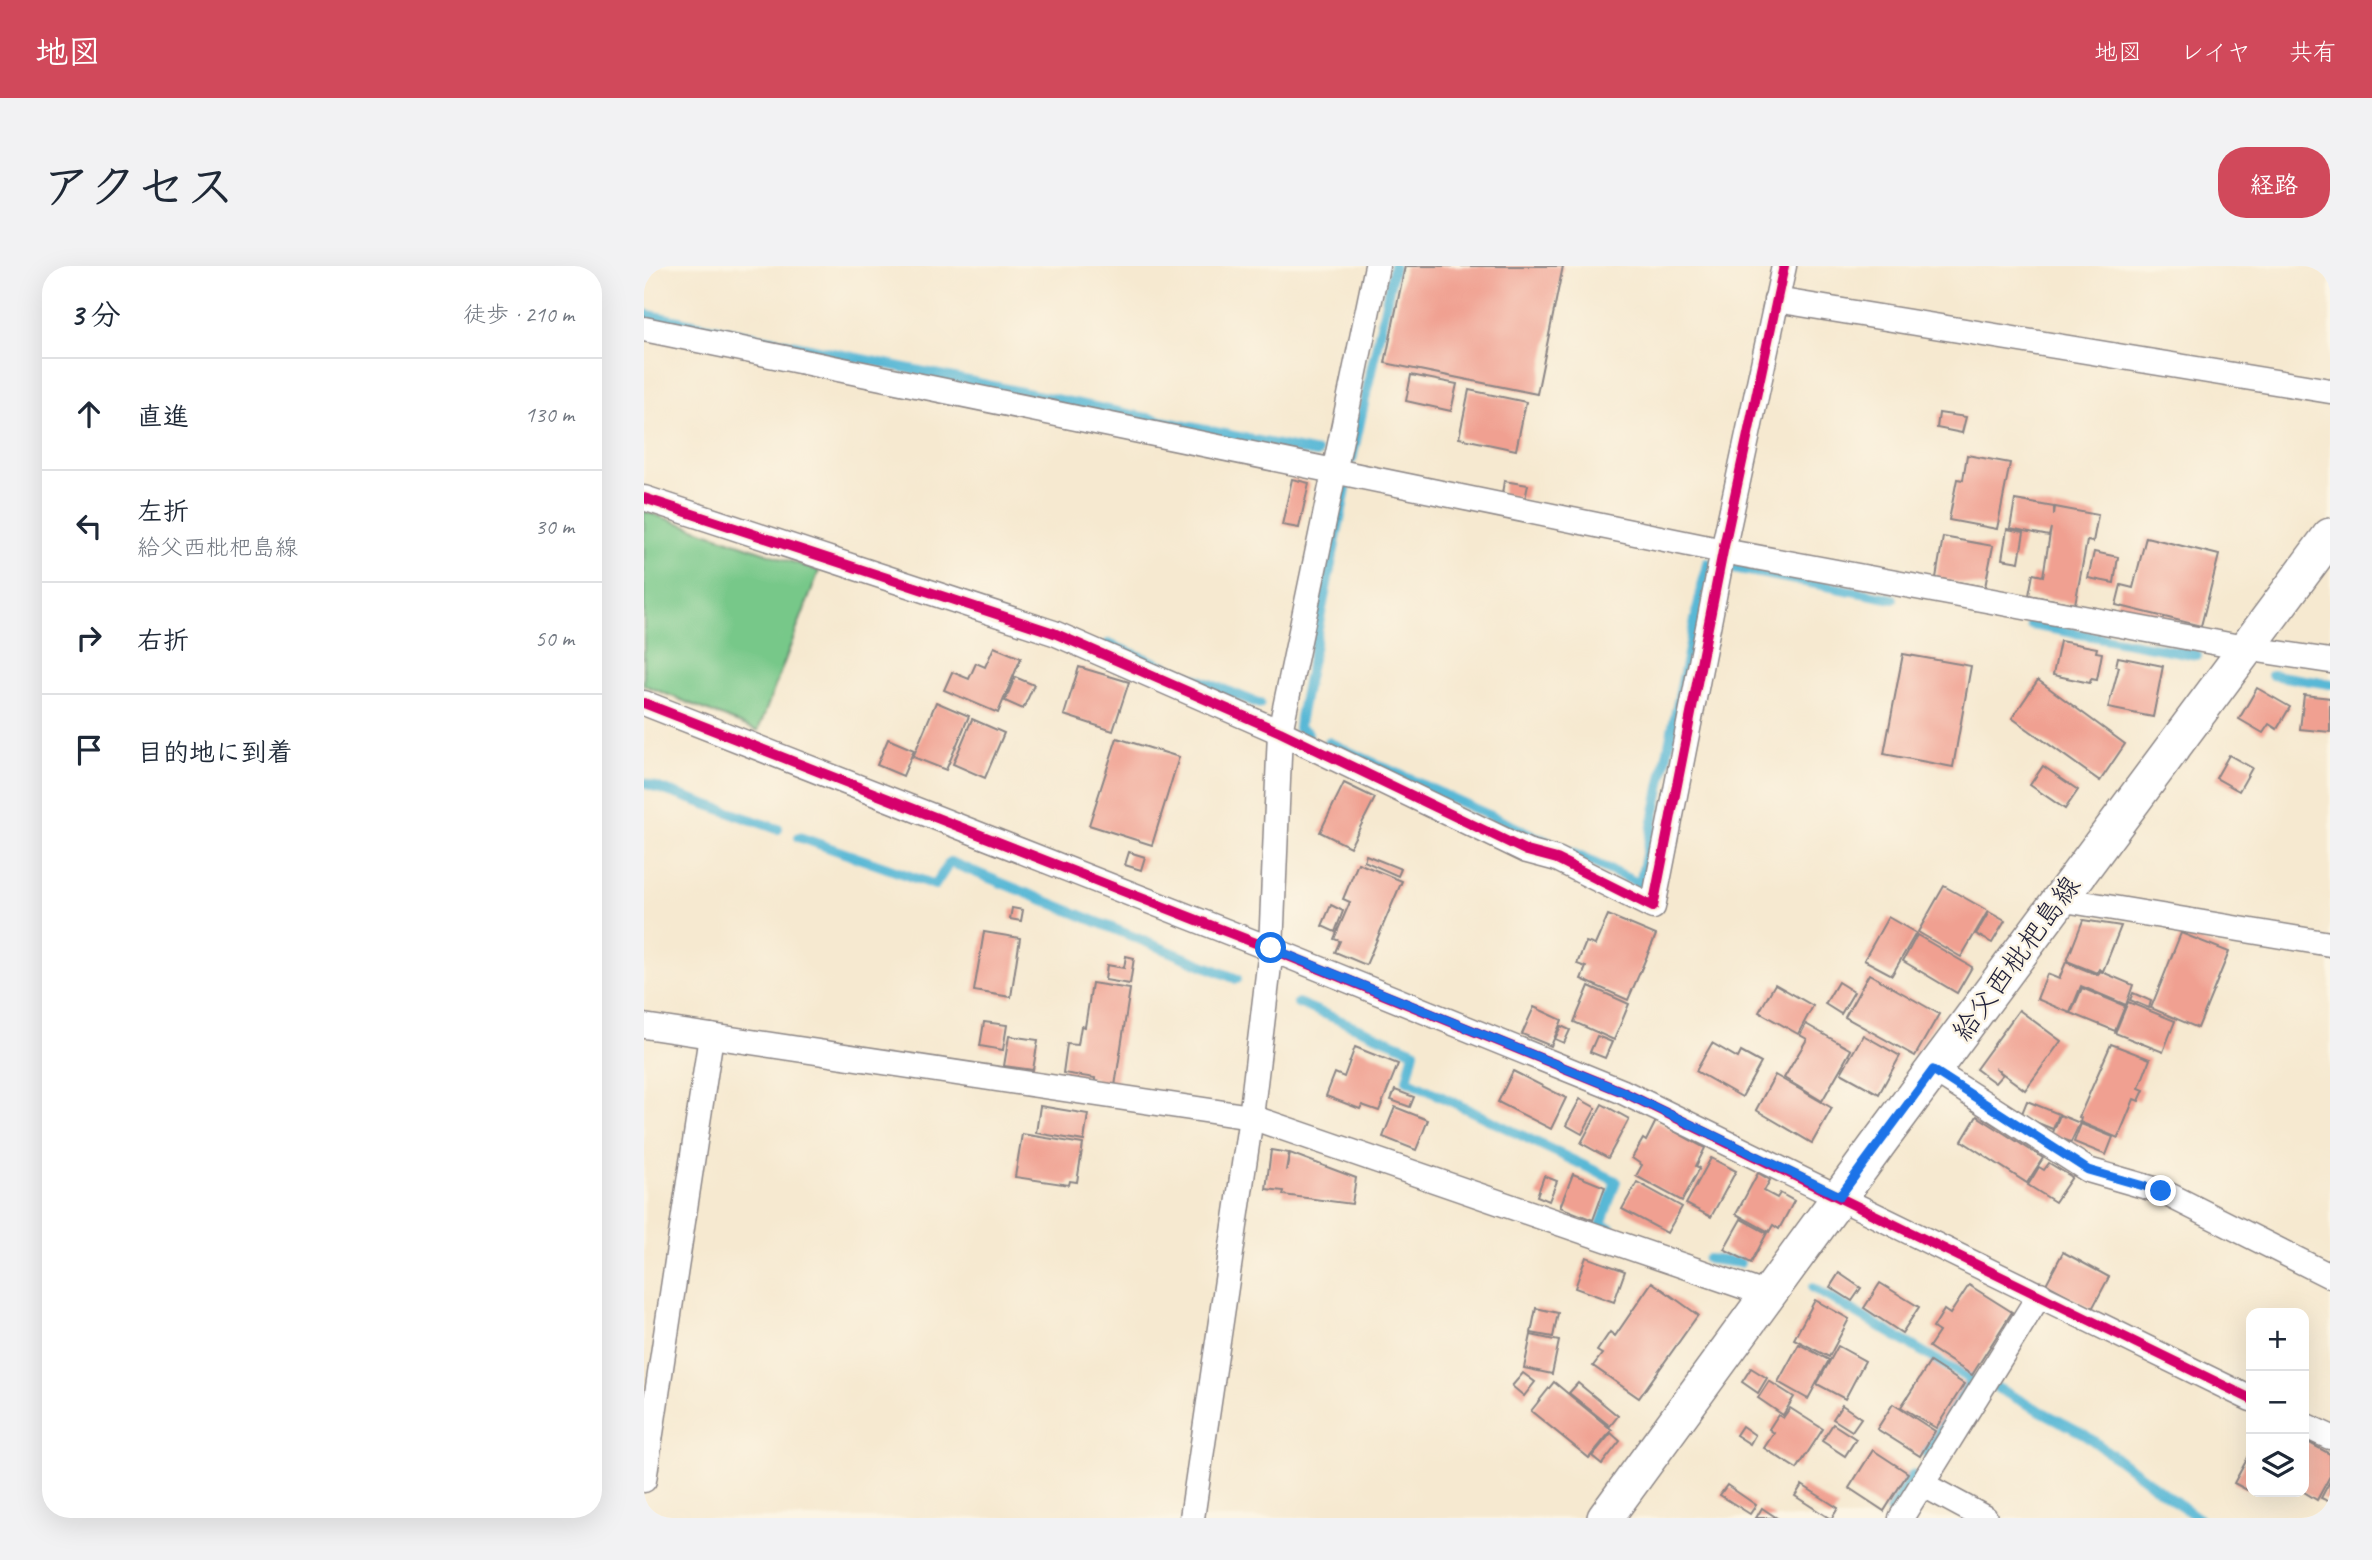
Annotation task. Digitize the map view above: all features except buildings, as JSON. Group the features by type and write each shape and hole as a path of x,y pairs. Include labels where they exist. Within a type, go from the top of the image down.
{"main road":[{"name":"給父西枇杷島線","path":"1605,1518 2059,899 2330,536"}],"street":[{"path":"1192,1518 1251,1117 1271,948 1280,732 1377,266"},
{"path":"644,498 1054,633 1280,732 1527,851 1557,859 1653,907 1723,551 1784,266"},
{"path":"1776,300 2330,391"},
{"path":"644,329 1723,551 2245,648 2330,661"},
{"path":"644,704 1271,948 1621,1091 2246,1397"},
{"path":"2059,899 2330,944"},
{"path":"644,1026 1251,1117 1768,1295"},
{"path":"644,1480 711,1036"},
{"path":"1933,1070 2088,1170 2161,1191 2330,1276"},
{"path":"1901,1518 2039,1294"},
{"path":"2309,1426 2330,1437"},
{"path":"1922,1484 1986,1518"}],"green space":[{"path":"644,511 819,571 758,731 644,685"}],"waterway":[{"path":"1352,459 1394,266"},
{"path":"644,314 1317,453"},
{"path":"1308,733 1298,728 1346,489"},
{"path":"1328,742 1640,884 1707,563"},
{"path":"1734,568 1893,599"},
{"path":"2031,625 2197,655"},
{"path":"1108,644 1260,704"},
{"path":"2272,675 2330,684"},
{"path":"644,783 778,829"},
{"path":"799,837 935,885 950,862 1237,979"},
{"path":"1298,1003 1414,1051 1407,1080 1616,1181 1601,1225 1611,1228"},
{"path":"1708,1259 1740,1263"},
{"path":"1813,1288 1971,1380 1926,1453"},
{"path":"1997,1388 2084,1434 2198,1518"},
{"path":"1890,1511 1912,1475"}],"cycle path":[{"path":"644,498 1054,633 1280,732 1527,851 1557,859 1653,907 1723,551 1784,266"},
{"path":"644,703 1271,949 1621,1091 2246,1397"}],"route":[{"path":"1271,948 1621,1091 1840,1196 1933,1070 2088,1170 2161,1191"}]}
